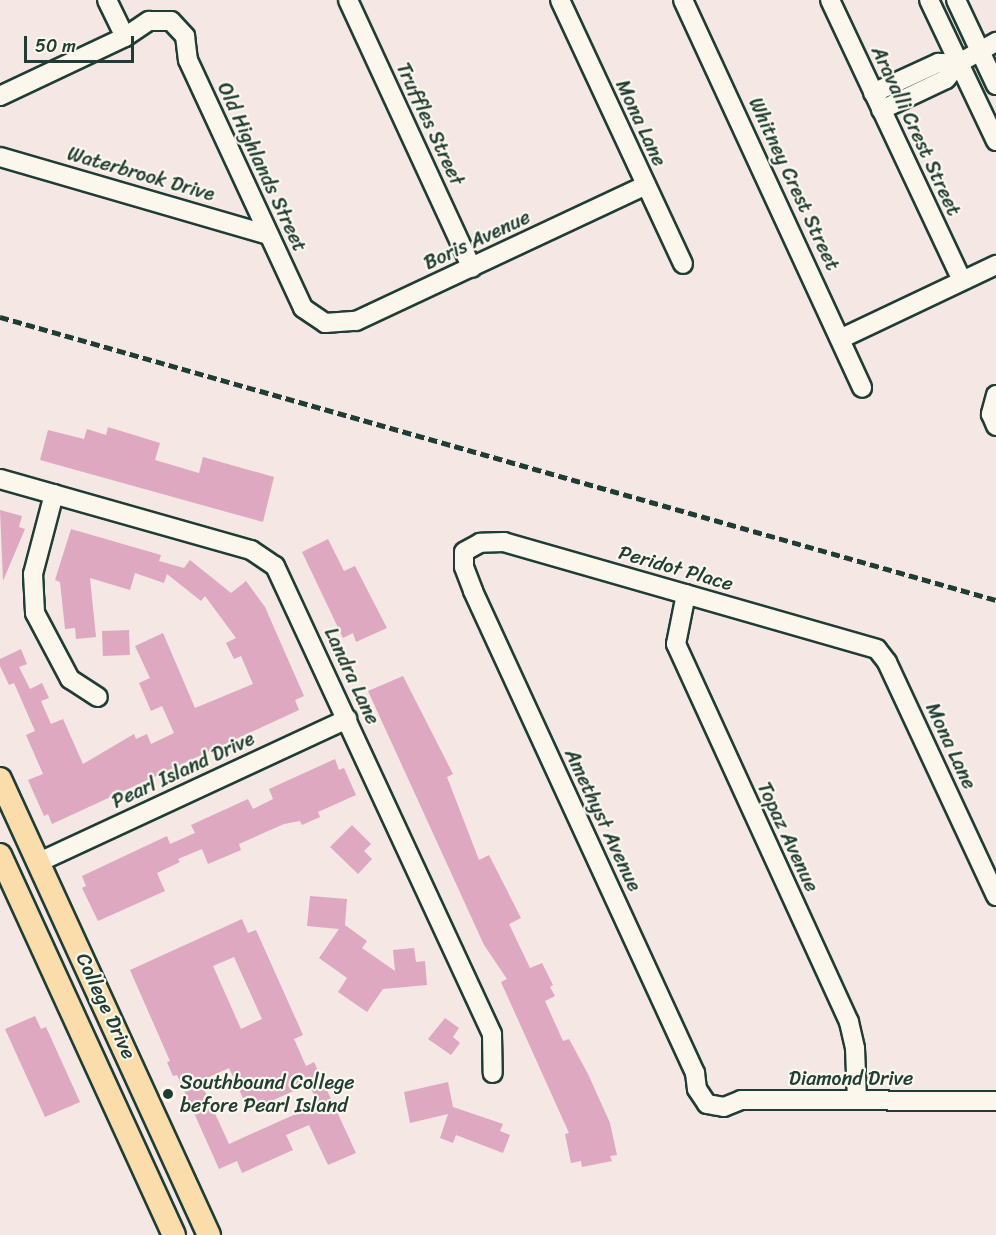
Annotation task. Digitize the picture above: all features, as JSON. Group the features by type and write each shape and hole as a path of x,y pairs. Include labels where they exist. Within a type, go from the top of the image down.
{"main road":[{"name":"College Drive","path":"0,779 85,960 209,1235"},
{"name":"College Drive","path":"0,855 174,1235"},
{"path":"58,979 85,960"},
{"path":"162,1205 182,1215 189,1235"}],"street":[{"path":"0,96 125,38 107,0"},
{"name":"Truffles Street","path":"348,0 472,268"},
{"name":"Mona Lane","path":"560,0 683,264"},
{"name":"Whitney Crest Street","path":"683,0 862,388"},
{"name":"Aravalli Crest Street","path":"830,0 962,281"},
{"path":"929,0 996,141"},
{"path":"956,0 996,85"},
{"name":"Old Highlands Street","path":"125,38 149,21 171,21 185,36 188,60 303,308 325,323"},
{"path":"881,110 946,79 960,63 996,42"},
{"path":"873,93 939,63 960,63"},
{"name":"Waterbrook Drive","path":"0,157 269,235"},
{"name":"Boris Avenue","path":"325,323 356,321 645,185"},
{"path":"840,339 996,265"},
{"path":"994,420 996,395"},
{"name":"Landra Lane","path":"0,479 266,556 284,583 492,1034 493,1073"},
{"path":"54,494 33,574 35,613 70,679 98,697"},
{"name":"Peridot Place","path":"464,552 480,543 504,542 877,649"},
{"name":"Amethyst Avenue","path":"464,552 464,567 473,591 695,1073 697,1089 707,1104"},
{"name":"Topaz Avenue","path":"686,594 676,644 849,1022 855,1048 857,1100"},
{"name":"Mona Lane","path":"877,649 887,662 996,896"},
{"name":"Pearl Island Drive","path":"39,862 347,719"},
{"name":"Diamond Drive","path":"707,1104 724,1107 741,1100 996,1101"}],"building":[{"path":"108,427 160,443 155,460 199,473 203,457 274,477 263,522 40,460 48,430 84,439 87,429 106,435"},
{"path":"0,510 22,516 19,527 25,529 3,581"},
{"path":"71,529 161,555 159,561 184,568 190,560 231,593 246,581 265,607 304,696 295,700 299,710 52,824 48,814 44,816 28,780 43,774 26,735 35,731 14,683 9,685 0,666 0,659 21,649 27,664 19,667 30,689 42,683 49,698 41,701 51,724 63,719 83,764 134,734 136,739 147,734 151,744 174,733 162,706 151,711 139,683 150,678 135,646 163,633 195,708 253,684 241,656 234,659 226,643 236,638 205,596 201,601 167,574 164,583 135,573 130,590 90,578 96,637 76,639 75,628 65,629 60,582 55,580"},
{"path":"328,539 344,571 355,566 387,628 356,642 353,633 343,638 302,552"},
{"path":"129,630 130,655 103,656 102,631"},
{"path":"403,676 453,774 447,777 479,860 489,855 521,918 509,924 530,968 542,963 553,985 550,987 555,996 545,1001 563,1041 569,1039 588,1074 610,1123 617,1155 610,1156 612,1161 582,1167 581,1161 571,1163 565,1134 569,1133 501,982 507,979 484,945 368,691"},
{"path":"335,759 339,770 344,768 356,795 318,812 320,817 302,825 300,821 284,824 239,844 241,850 208,864 202,849 178,859 180,862 157,873 165,891 98,921 82,888 86,886 82,876 167,836 170,844 195,833 191,825 248,799 253,809 273,799 269,789"},
{"path":"352,825 371,844 364,851 372,859 358,874 330,847"},
{"path":"310,896 347,899 345,925 367,941 362,948 395,971 393,950 414,948 416,962 425,961 427,985 383,989 367,1012 338,992 347,978 319,958 339,929 307,926"},
{"path":"242,919 248,933 256,930 303,1035 294,1039 306,1066 314,1062 356,1153 328,1165 309,1125 286,1135 293,1150 242,1173 237,1161 219,1169 177,1075 173,1076 167,1062 170,1061 130,970","holes":["234,957 262,1019 241,1029 213,966","229,1068 249,1111 309,1084 318,1104 229,1144 200,1081"]},
{"path":"35,1016 41,1029 46,1027 80,1102 45,1117 5,1029"},
{"path":"445,1018 459,1028 453,1037 460,1043 451,1055 428,1039"},
{"path":"448,1082 453,1107 503,1124 500,1131 510,1135 503,1153 456,1135 453,1143 440,1138 448,1114 410,1123 404,1092"}],"railway":[{"path":"0,317 996,600"}],"place":[{"name":"Southbound College before Pearl Island","path":"168,1094"}]}
